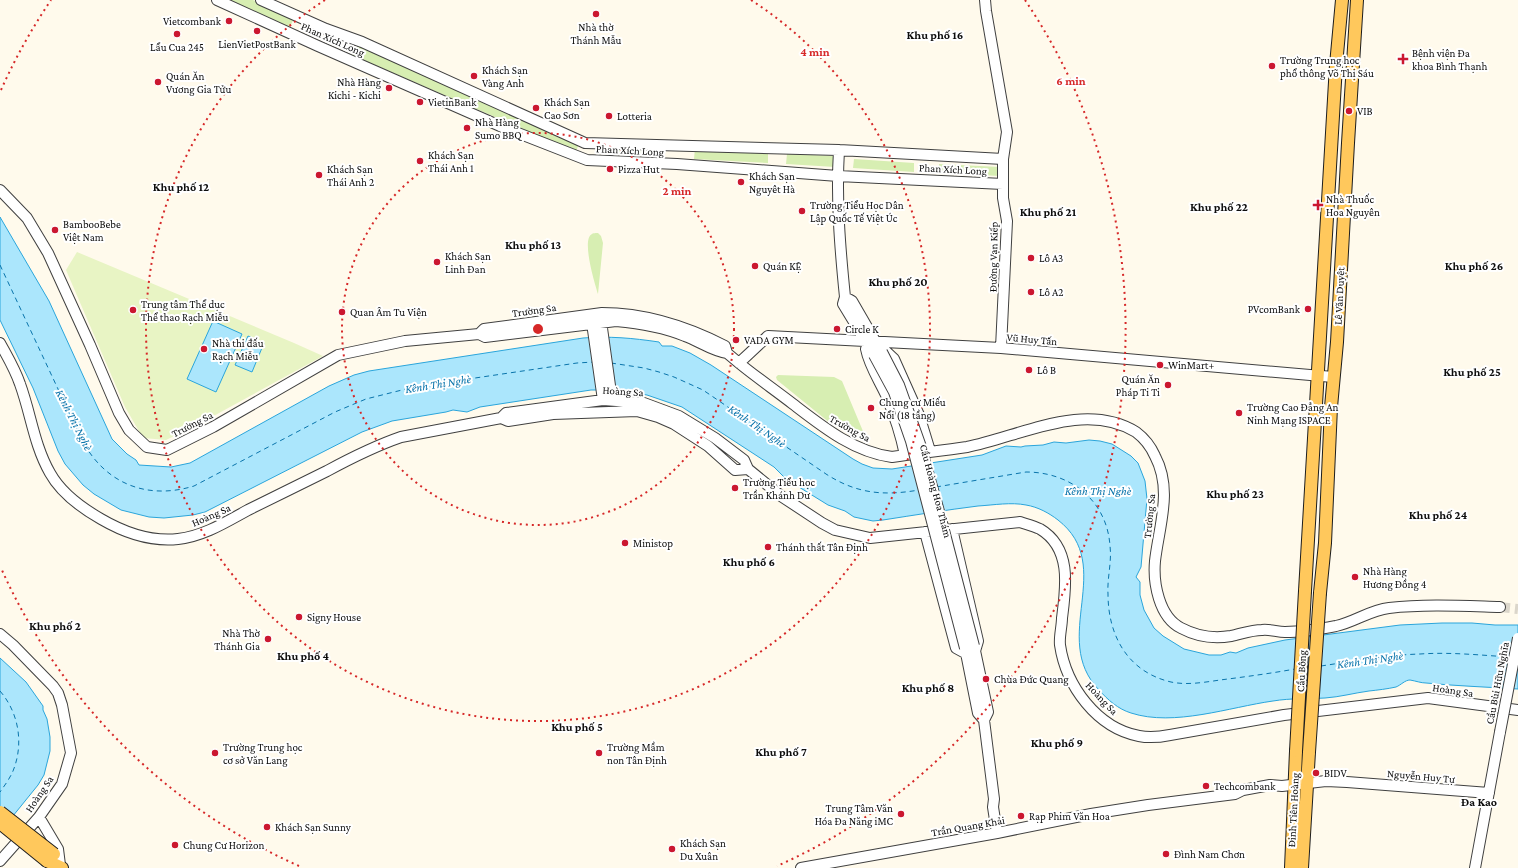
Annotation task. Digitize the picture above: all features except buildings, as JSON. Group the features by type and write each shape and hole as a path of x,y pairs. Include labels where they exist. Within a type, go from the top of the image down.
{"main road":[{"name":"Lê Văn Duyệt","path":"1306,591 1336,65 1342,0"},
{"name":"Lê Văn Duyệt","path":"1320,592 1325,544 1333,378 1358,0"},
{"path":"1336,65 1353,66"},
{"path":"1326,247 1342,248"},
{"name":"Cầu Bông","path":"1296,751 1306,591"},
{"name":"Cầu Bông","path":"1309,752 1320,592"},
{"name":"Đinh Tiên Hoàng","path":"1291,868 1296,751"},
{"name":"Đinh Tiên Hoàng","path":"1302,868 1309,752"},
{"path":"0,812 61,866"},
{"path":"0,823 51,857"}],"street":[{"name":"Phan Xích Long","path":"217,0 500,126 588,160 677,164 838,176 1002,184"},
{"name":"Phan Xích Long","path":"261,0 326,29 362,42 585,143 839,150 1003,159"},
{"name":"Đường Vạn Kiếp","path":"985,0 1006,132 1002,184 1007,221 1001,348"},
{"path":"839,150 839,241 845,297 843,304 864,341 867,356 886,395 896,421 905,455"},
{"name":"Trường Sa","path":"0,190 27,218 45,247 90,344 119,413 129,430 147,446 167,450 213,427 338,355 405,341 479,334 485,337 597,322 631,322 660,328 685,336 720,352 727,353 829,432 864,450 881,456 892,457 968,446 1056,422 1100,420 1121,425 1137,433 1150,447 1161,466 1164,502 1155,563 1158,593 1164,612 1175,624 1191,632 1204,636 1219,637 1232,636 1253,630 1265,629 1287,632 1312,630 1337,626 1387,608 1422,606 1500,607"},
{"path":"845,297 852,301 876,341 894,359 919,415 930,451"},
{"name":"Trường Sa","path":"479,334 484,329 542,320 587,314 621,313 643,316 688,328 725,346 727,353"},
{"path":"597,322 608,400"},
{"name":"Vũ Huy Tấn","path":"739,363 768,336 1001,348 1333,378"},
{"name":"Cầu Hoàng Hoa Thám","path":"864,341 878,354 899,385 920,444 940,515 970,650"},
{"name":"Cầu Hoàng Hoa Thám","path":"876,341 878,354"},
{"name":"Hoàng Sa","path":"0,343 20,383 40,453 57,484 72,500 94,515 117,528 144,537 169,539 196,536 386,442 401,437 501,418 508,421 553,414 637,411 658,417 674,424 708,446 735,470 748,469"},
{"name":"Hoàng Sa","path":"501,418 506,413 608,400 644,403 679,416 715,438 744,460 748,469 782,496 835,530 870,538 952,528 1020,522 1040,530 1056,543 1063,557 1066,576 1060,643 1065,668 1078,692 1098,716 1110,725 1139,736 1170,736 1284,715 1428,698 1518,710"},
{"path":"952,528 978,640 970,650"},
{"path":"925,532 956,648 970,650"},
{"name":"Hoàng Sa","path":"0,634 13,645 58,693 66,719 71,753 62,784 39,816 0,861"},
{"name":"Cầu Bùi Hữu Nghĩa","path":"1475,868 1518,638"},
{"path":"970,650 988,712 984,720 994,799 993,807 1000,833"},
{"name":"Nguyễn Huy Tự","path":"1294,784 1322,782 1326,784 1350,783 1489,794"},
{"name":"Trần Quang Khải","path":"801,868 1000,833 1126,808 1235,794 1244,796 1276,790 1282,786 1294,784"},
{"path":"39,816 58,849 61,866"}],"green space":[{"path":"230,0 253,0 294,18 290,27"},
{"path":"357,46 579,143 576,152 352,55"},
{"path":"616,146 661,148 661,156 615,154"},
{"path":"695,148 768,153 768,163 694,159"},
{"path":"787,154 836,156 835,167 786,164"},
{"path":"854,159 914,163 914,172 853,168"},
{"path":"939,164 1000,167 1000,176 939,173"},
{"path":"598,233 601,236 603,243 598,294 588,253 588,244 589,238 592,234"},
{"name":"Nhà thi đấu Rạch Miễu","path":"77,252 323,356 199,424 166,440 143,438 125,407 66,270"},
{"path":"778,375 834,377 842,381 865,436 860,438 830,423 777,380 776,377"}],"water":[{"name":"Kênh Thị Nghè","path":"0,217 49,301 112,439 127,454 136,460 139,465 171,467 190,463 329,386 354,375 369,371 583,338 602,337 640,339 659,342 662,346 672,346 690,353 711,365 853,459 873,468 892,469 982,455 1006,446 1021,447 1043,445 1054,442 1066,443 1089,440 1112,444 1131,456 1138,463 1145,481 1147,499 1141,567 1136,577 1140,582 1140,595 1144,610 1154,628 1163,636 1184,649 1209,655 1221,655 1230,652 1236,653 1248,648 1285,640 1400,625 1472,623 1518,625 1518,689 1422,683 1410,680 1396,687 1386,689 1331,697 1280,700 1183,717 1148,717 1131,713 1118,707 1106,697 1099,690 1085,670 1080,648 1080,625 1084,580 1082,559 1075,538 1058,520 1051,515 1030,506 1008,504 978,506 873,521 854,517 845,511 828,505 786,479 774,467 682,407 647,395 614,390 591,390 480,407 467,412 453,410 392,421 362,432 205,512 193,515 164,518 149,517 121,510 94,494 83,485 65,464 58,451 33,388 0,320"},
{"path":"213,321 242,334 216,392 187,379"},
{"path":"248,336 264,343 252,372 235,365"},
{"path":"0,658 26,682 43,706 50,737 50,751 44,775 38,785 0,832"}],"ferry route":[{"path":"0,265 80,436 89,452 100,465 113,476 127,484 142,489 159,491 176,490 194,486 335,412 366,399 414,387 577,363 594,362"},
{"path":"611,363 659,372 703,390 826,474 849,486 871,492 882,493 919,490"},
{"path":"936,487 1026,472 1042,473 1057,477 1071,483 1083,492 1094,502 1102,515 1107,530 1110,546 1108,588 1109,609 1117,638 1123,650 1132,661 1143,670 1156,677 1171,682 1193,683 1254,676 1295,669"},
{"path":"1321,666 1383,657 1431,653 1509,657"},
{"path":"0,691 12,709 18,729 19,740 13,771 0,792"}],"tunnel":[{"path":"1500,607 1518,609"}],"place":[{"name":"Nhà thờ Thánh Mẫu","path":"596,14"},
{"name":"Vietcombank","path":"229,21"},
{"name":"LienVietPostBank","path":"257,31"},
{"name":"Lẩu Cua 245","path":"177,34"},
{"name":"Bệnh viện Đa khoa Bình Thạnh","path":"1403,59"},
{"name":"Trường Trung học phổ thông Võ Thị Sáu","path":"1272,66"},
{"name":"Khách Sạn Vàng Anh","path":"474,76"},
{"name":"Quán Ăn Vương Gia Tửu","path":"158,82"},
{"name":"Nhà Hàng Kichi - Kichi","path":"389,88"},
{"name":"VietinBank","path":"420,102"},
{"name":"Khách Sạn Cao Sơn","path":"536,108"},
{"name":"VIB","path":"1349,111"},
{"name":"Lotteria","path":"609,116"},
{"name":"Nhà Hàng Sumo BBQ","path":"467,128"},
{"name":"Khách Sạn Thái Anh 1","path":"420,161"},
{"name":"Pizza Hut","path":"610,169"},
{"name":"Khách Sạn Thái Anh 2","path":"319,175"},
{"name":"Khách Sạn Nguyêt Hà","path":"741,182"},
{"name":"Nhà Thuốc Hoa Nguyên","path":"1318,205"},
{"name":"Trường Tiểu Học Dân Lập Quốc Tế Việt Úc","path":"802,211"},
{"name":"BambooBebe Việt Nam","path":"55,230"},
{"name":"Lô A3","path":"1031,258"},
{"name":"Khách Sạn Linh Đan","path":"437,262"},
{"name":"Quán KỆ","path":"755,266"},
{"name":"Lô A2","path":"1031,292"},
{"name":"PVcomBank","path":"1308,309"},
{"name":"Trung tâm Thể dục Thể thao Rạch Miễu","path":"133,310"},
{"name":"Quan Âm Tu Viện","path":"342,312"},
{"name":"Circle K","path":"837,329"},
{"name":"VADA GYM","path":"736,340"},
{"name":"Nhà thi đấu Rạch Miễu","path":"204,349"},
{"name":"WinMart+","path":"1160,365"},
{"name":"Lô B","path":"1029,370"},
{"name":"Quán Ăn Pháp Ti Ti","path":"1168,385"},
{"name":"Chung cư Miếu Nổi (18 tầng)","path":"871,408"},
{"name":"Trường Cao Đẳng An Ninh Mạng ISPACE","path":"1239,413"},
{"name":"Trường Tiểu học Trần Khánh Dư","path":"735,488"},
{"name":"Ministop","path":"625,543"},
{"name":"Thánh thất Tân Định","path":"768,547"},
{"name":"Nhà Hàng Hương Đồng 4","path":"1355,577"},
{"name":"Signy House","path":"299,617"},
{"name":"Nhà Thờ Thánh Gia","path":"268,639"},
{"name":"Chùa Đức Quang","path":"986,679"},
{"name":"Trường Trung học cơ sở Văn Lang","path":"215,753"},
{"name":"Trường Mầm non Tân Định","path":"599,753"},
{"name":"BIDV","path":"1316,773"},
{"name":"Techcombank","path":"1206,786"},
{"name":"Trung Tâm Văn Hóa Đa Năng iMC","path":"901,814"},
{"name":"Rạp Phim Văn Hoa","path":"1021,816"},
{"name":"Khách Sạn Sunny","path":"267,827"},
{"name":"Chung Cư Horizon","path":"175,845"},
{"name":"Khách Sạn Du Xuân","path":"672,849"},
{"name":"Đình Nam Chơn","path":"1166,854"}],"district":[{"name":"Khu phố 16","path":"935,35"},
{"name":"Khu phố 12","path":"181,187"},
{"name":"Khu phố 22","path":"1219,207"},
{"name":"Khu phố 21","path":"1048,212"},
{"name":"Khu phố 13","path":"533,245"},
{"name":"Khu phố 26","path":"1474,266"},
{"name":"Khu phố 20","path":"898,282"},
{"name":"Khu phố 25","path":"1472,372"},
{"name":"Khu phố 23","path":"1235,494"},
{"name":"Khu phố 24","path":"1438,515"},
{"name":"Khu phố 6","path":"749,562"},
{"name":"Khu phố 2","path":"55,626"},
{"name":"Khu phố 4","path":"303,656"},
{"name":"Khu phố 8","path":"928,688"},
{"name":"Khu phố 5","path":"577,727"},
{"name":"Khu phố 9","path":"1057,743"},
{"name":"Khu phố 7","path":"781,752"},
{"name":"Đa Kao","path":"1479,802"}]}
